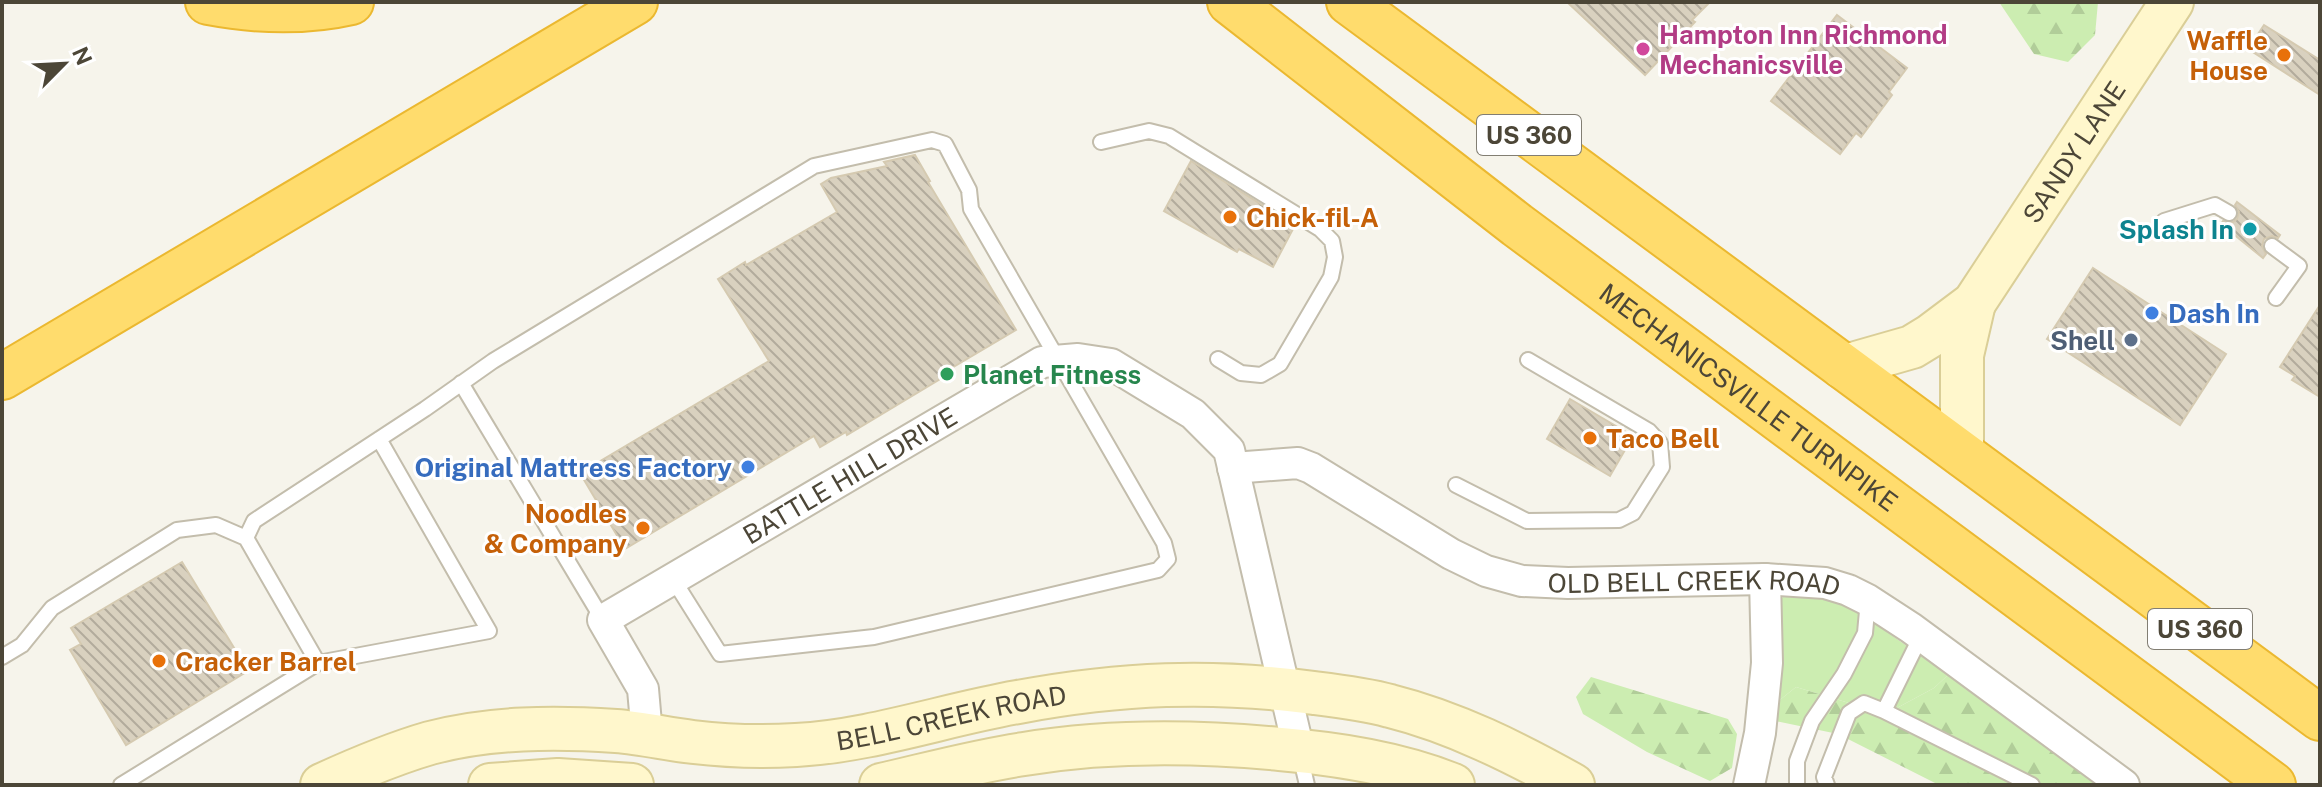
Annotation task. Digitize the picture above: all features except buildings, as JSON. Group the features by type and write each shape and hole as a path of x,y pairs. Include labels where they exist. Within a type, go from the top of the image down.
{"highway":[{"path":"208,2 285,11 327,8 351,2"},
{"path":"2,377 635,2"},
{"path":"1200,2 1517,225"},
{"name":"MECHANICSVILLE TURNPIKE","path":"1230,2 1517,225 2273,785"},
{"name":"US 360","path":"1349,2 2320,718"},
{"path":"1385,2 1709,268"},
{"path":"2118,670 2227,785"}],"main road":[{"path":"2136,57 2143,2"},
{"name":"SANDY LANE","path":"1842,367 1912,347 1974,303 2172,2"},
{"name":"SANDY LANE","path":"1962,455 1962,355 1974,303"},
{"name":"BELL CREEK ROAD","path":"322,785 373,762 432,743 494,732 557,728 620,731 736,746 808,745 1072,692 1137,685 1214,683 1284,689 1388,705 1435,720 1495,745 1573,785"},
{"name":"BELL CREEK ROAD","path":"881,785 1024,754 1164,742 1221,743 1303,768 1387,765 1453,785"},
{"path":"490,785 558,780 632,785"}],"street":[{"name":"BATTLE HILL DRIVE","path":"603,620 1042,362 1078,359 1111,364 1193,414 1229,450 1303,768"},
{"name":"OLD BELL CREEK ROAD","path":"1233,468 1298,463 1311,468 1451,554 1486,571 1522,581 1765,579 1825,583 1848,590 1921,636 2124,785"},
{"path":"1749,785 1760,733 1767,663 1765,579"},
{"path":"603,620 643,689 647,735"}],"lane":[{"path":"1101,142 1149,131 1169,136 1320,229 1332,241 1335,257 1331,277 1280,364 1261,375 1241,373 1218,359"},
{"path":"246,538 254,521 503,355 814,166 932,140 945,144 969,190 971,209 1164,543 1168,559 1158,570 874,637 720,654 673,579"},
{"path":"2164,221 2215,205 2229,213"},
{"path":"2272,246 2299,266 2276,298"},
{"path":"1456,485 1527,521 1619,520 1633,513 1662,467 1660,443 1649,431 1528,360"},
{"path":"461,383 603,620"},
{"path":"121,785 318,663 489,631 379,439"},
{"path":"2,657 22,645 52,608 177,530 216,525 246,538 318,663"},
{"path":"1797,785 1797,761 1812,721 1844,674 1865,633 1868,600"},
{"path":"1884,711 1921,636"},
{"path":"1827,785 1824,777 1849,713 1864,703 2032,785"}],"green space":[{"path":"1999,2 2098,2 2095,35 2068,62 2034,54"},
{"path":"1795,591 1843,601 1948,675 1934,688 1895,709 1849,703 1796,687 1775,704 1779,602 1785,594"},
{"path":"1948,675 2099,785 1939,785 1838,734 1775,721 1775,704 1796,687 1849,703 1895,709 1934,688"},
{"path":"1591,677 1728,719 1737,734 1732,768 1710,781 1647,752 1583,714 1576,697"}],"place":[{"name":"Hampton Inn Richmond Mechanicsville","path":"1643,49"},
{"name":"Waffle House","path":"2284,55"},
{"name":"Chick-fil-A","path":"1230,217"},
{"name":"Splash In","path":"2250,229"},
{"name":"Dash In","path":"2152,313"},
{"name":"Shell","path":"2131,340"},
{"name":"Planet Fitness","path":"947,374"},
{"name":"Taco Bell","path":"1590,438"},
{"name":"Original Mattress Factory","path":"748,467"},
{"name":"Noodles & Company","path":"643,528"},
{"name":"Cracker Barrel","path":"159,661"}]}
